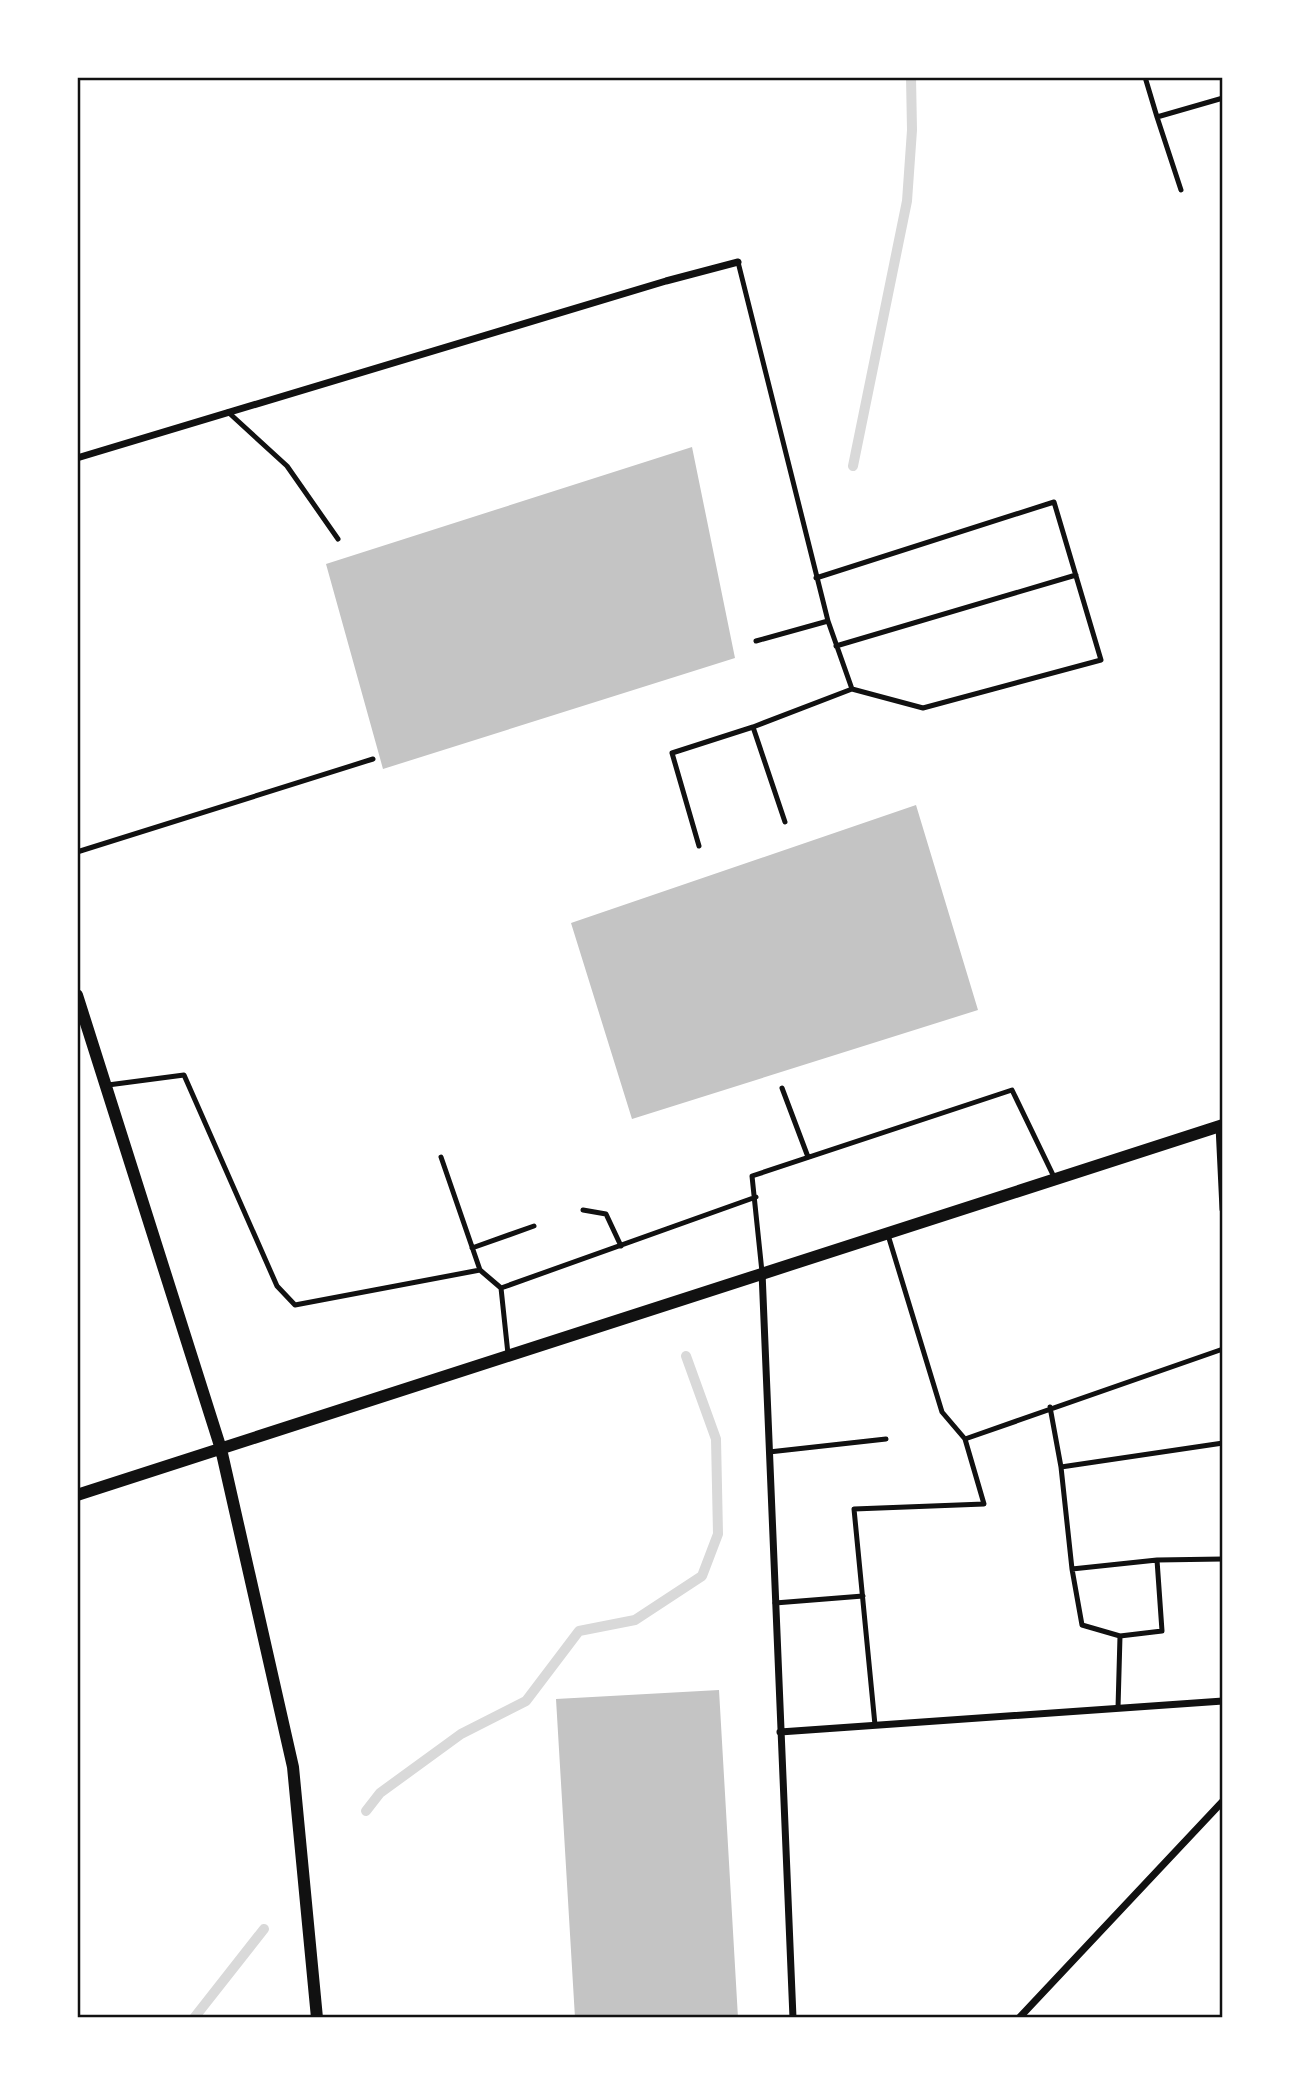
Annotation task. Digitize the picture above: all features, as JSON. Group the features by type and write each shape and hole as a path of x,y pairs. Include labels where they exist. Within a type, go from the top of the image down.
{"street":[{"path":"77,458 666,281 738,262"},
{"path":"77,995 221,1449 293,1766 317,2018"},
{"path":"77,1494 1221,1126 1223,1209"},
{"path":"762,1272 793,2018"},
{"path":"780,1732 1223,1701"},
{"path":"1019,2018 1223,1801"}],"lane":[{"path":"1145,77 1181,190"},
{"path":"1157,117 1223,98"},
{"path":"738,262 816,578 852,689"},
{"path":"228,412 287,466 338,539"},
{"path":"699,846 672,753 753,727 852,689 923,708 1101,660 1054,502 816,578"},
{"path":"836,646 1076,575"},
{"path":"757,641 828,621"},
{"path":"753,727 785,822"},
{"path":"77,852 373,759"},
{"path":"106,1086 184,1075 277,1286 295,1305 480,1270"},
{"path":"782,1088 808,1157"},
{"path":"762,1272 752,1176 1012,1090 1055,1179"},
{"path":"441,1157 480,1270 501,1288 508,1355"},
{"path":"501,1288 756,1197"},
{"path":"583,1209 606,1214 621,1246"},
{"path":"472,1248 534,1226"},
{"path":"875,1725 854,1508 984,1504 965,1439 942,1412 887,1232"},
{"path":"965,1439 1050,1407 1223,1349"},
{"path":"1050,1407 1061,1467 1072,1569 1082,1625 1120,1636 1161,1631 1157,1560"},
{"path":"769,1452 886,1439"},
{"path":"1061,1467 1223,1443"},
{"path":"1072,1569 1157,1560 1223,1559"},
{"path":"775,1603 863,1596"},
{"path":"1118,1708 1120,1636"}],"building":[{"path":"692,447 735,658 383,769 326,564"},
{"path":"916,805 978,1010 632,1119 571,923"},
{"path":"719,1690 738,2018 575,2018 556,1699"}],"waterway":[{"path":"853,466 907,201 912,130 911,77"},
{"path":"366,1811 380,1793 461,1734 526,1701 579,1631 635,1620 702,1576 718,1534 716,1439 686,1356"},
{"path":"194,2018 264,1929"}]}
